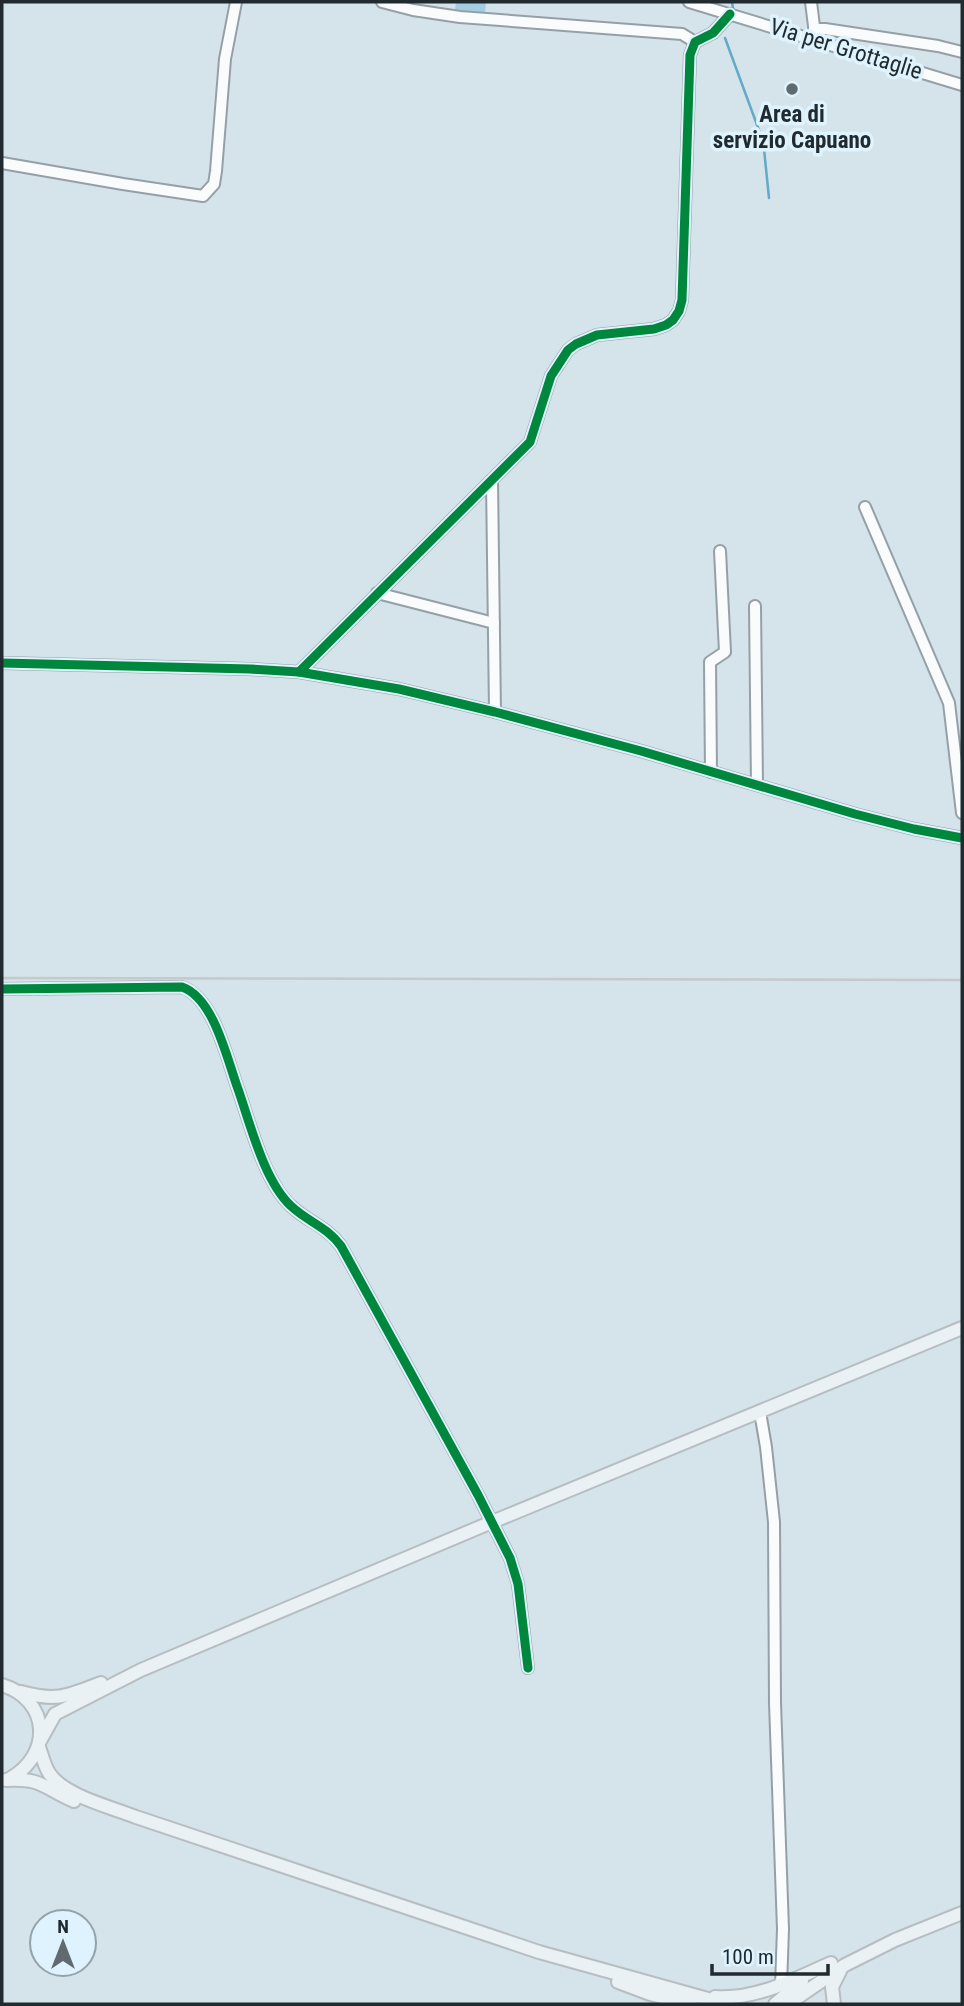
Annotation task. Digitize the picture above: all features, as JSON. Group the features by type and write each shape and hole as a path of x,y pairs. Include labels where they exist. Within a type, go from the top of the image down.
{"main road":[{"path":"4,1780 21,1772 55,1714 141,1671 492,1522 962,1328"},
{"path":"2,1685 35,1697 64,1697 141,1671"},
{"path":"17,1691 35,1713 39,1726 39,1744 49,1773 73,1793 136,1817 539,1952 691,1999 734,1997 781,1986 962,1913"},
{"path":"4,1780 27,1779 42,1783 74,1801 136,1817"},
{"path":"539,1952 675,2004"},
{"path":"775,2004 796,1986 838,1964"},
{"path":"788,2004 838,1964"},
{"path":"834,2004 833,1982 838,1964"},
{"path":"650,1994 726,2004"}],"street":[{"path":"2,163 203,196 214,184 225,59 236,2"},
{"path":"382,2 460,17 682,34 695,41"},
{"name":"Via per Grottaglie","path":"689,2 815,35 962,85"},
{"path":"811,2 815,35 825,29 962,52"},
{"path":"299,673 532,438 551,376 568,351 576,344 597,335 654,329 666,325 679,311 682,300 690,55 695,41 713,33 730,14"},
{"path":"492,480 495,712"},
{"path":"865,507 949,703 962,813"},
{"path":"711,772 710,662 724,652 720,551"},
{"path":"377,593 494,624"},
{"path":"755,606 757,785"},
{"path":"2,663 237,668 299,673 399,689 495,712 914,830 962,838"},
{"path":"2,989 183,987 191,990 202,1001 276,1187 290,1206 329,1231 341,1246 492,1522 515,1573 528,1668"},
{"path":"760,1412 774,1521 775,1703 783,1929 781,1986"}],"shaded area":[{"path":"456,2 486,2 485,13 455,10"}],"waterway":[{"path":"732,2 733,8"},
{"path":"725,38 760,133 769,198"}],"railway":[{"path":"2,978 962,980"}],"cycle path":[{"path":"299,672 530,442 551,376 568,350 597,335 654,329 666,325 679,311 682,300 690,55 695,42 713,33 730,14"},
{"path":"2,663 299,672 399,689 641,751 855,814 962,838"},
{"path":"2,989 182,987 203,1003 224,1046 259,1151 273,1182 291,1206 341,1246 510,1558 518,1584 528,1668"}],"place":[{"name":"Area di servizio Capuano","path":"792,89"}]}
